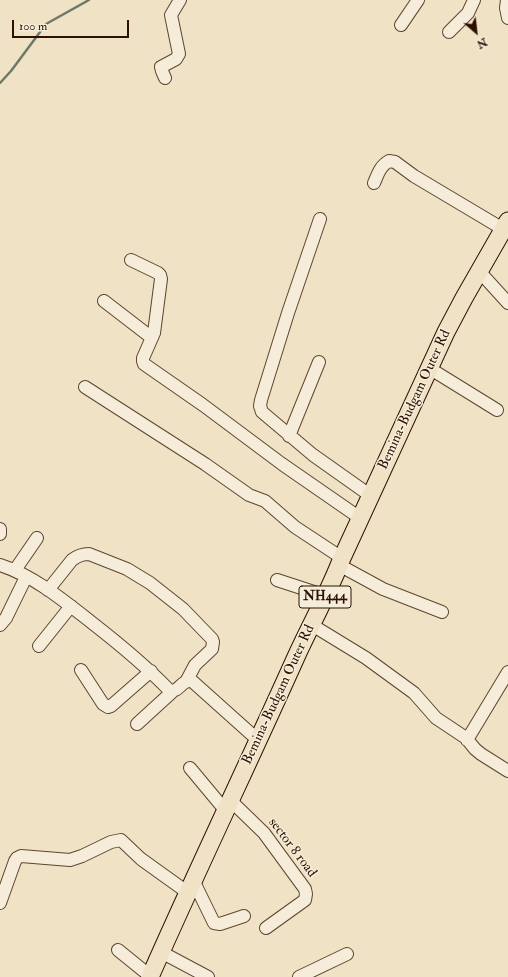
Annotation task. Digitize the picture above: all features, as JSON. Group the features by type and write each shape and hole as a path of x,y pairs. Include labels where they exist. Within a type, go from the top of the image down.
{"highway":[{"name":"Bemina-Budgam Outer Rd","path":"150,977 190,886 259,742 451,321 505,225"}],"street":[{"path":"165,78 161,67 176,59 179,54 171,15 180,0"},
{"path":"401,26 418,0"},
{"path":"449,32 468,13 474,0"},
{"path":"507,0 506,8 508,18"},
{"path":"374,183 380,168 384,164 389,161 395,162 414,176 505,225"},
{"path":"320,219 288,313 260,406 262,412 289,436 371,496"},
{"path":"131,260 158,273 161,277 157,318 152,338 143,358 146,366 203,405 282,464 360,518"},
{"path":"479,271 508,303"},
{"path":"104,301 152,338"},
{"path":"289,436 319,362"},
{"path":"429,368 497,410"},
{"path":"85,387 205,464 249,495 265,501 295,527 340,562 383,589 442,612"},
{"path":"0,529 0,534"},
{"path":"15,570 37,538"},
{"path":"48,590 76,556 89,554 127,569 150,583 183,609 212,639 212,649 195,665 187,680 136,724"},
{"path":"0,565 15,570 71,606 130,653 172,692"},
{"path":"0,625 6,618 26,577"},
{"path":"277,580 326,596"},
{"path":"39,646 71,606"},
{"path":"312,625 366,658 414,693 420,698 436,718 467,740 478,752 508,771"},
{"path":"81,670 103,704 108,707 151,671"},
{"path":"467,740 508,672"},
{"path":"187,680 192,681 259,742"},
{"name":"sector 8 road","path":"190,768 228,805 257,825 304,889 306,894 305,900 266,928"},
{"path":"0,903 17,858 21,856 70,860 117,840 123,841 141,859 190,886 214,923 220,924 244,916"},
{"path":"118,950 150,977"},
{"path":"161,952 208,977"},
{"path":"299,977 348,954"}],"waterway":[{"path":"0,83 11,71 46,24 89,0"}]}
